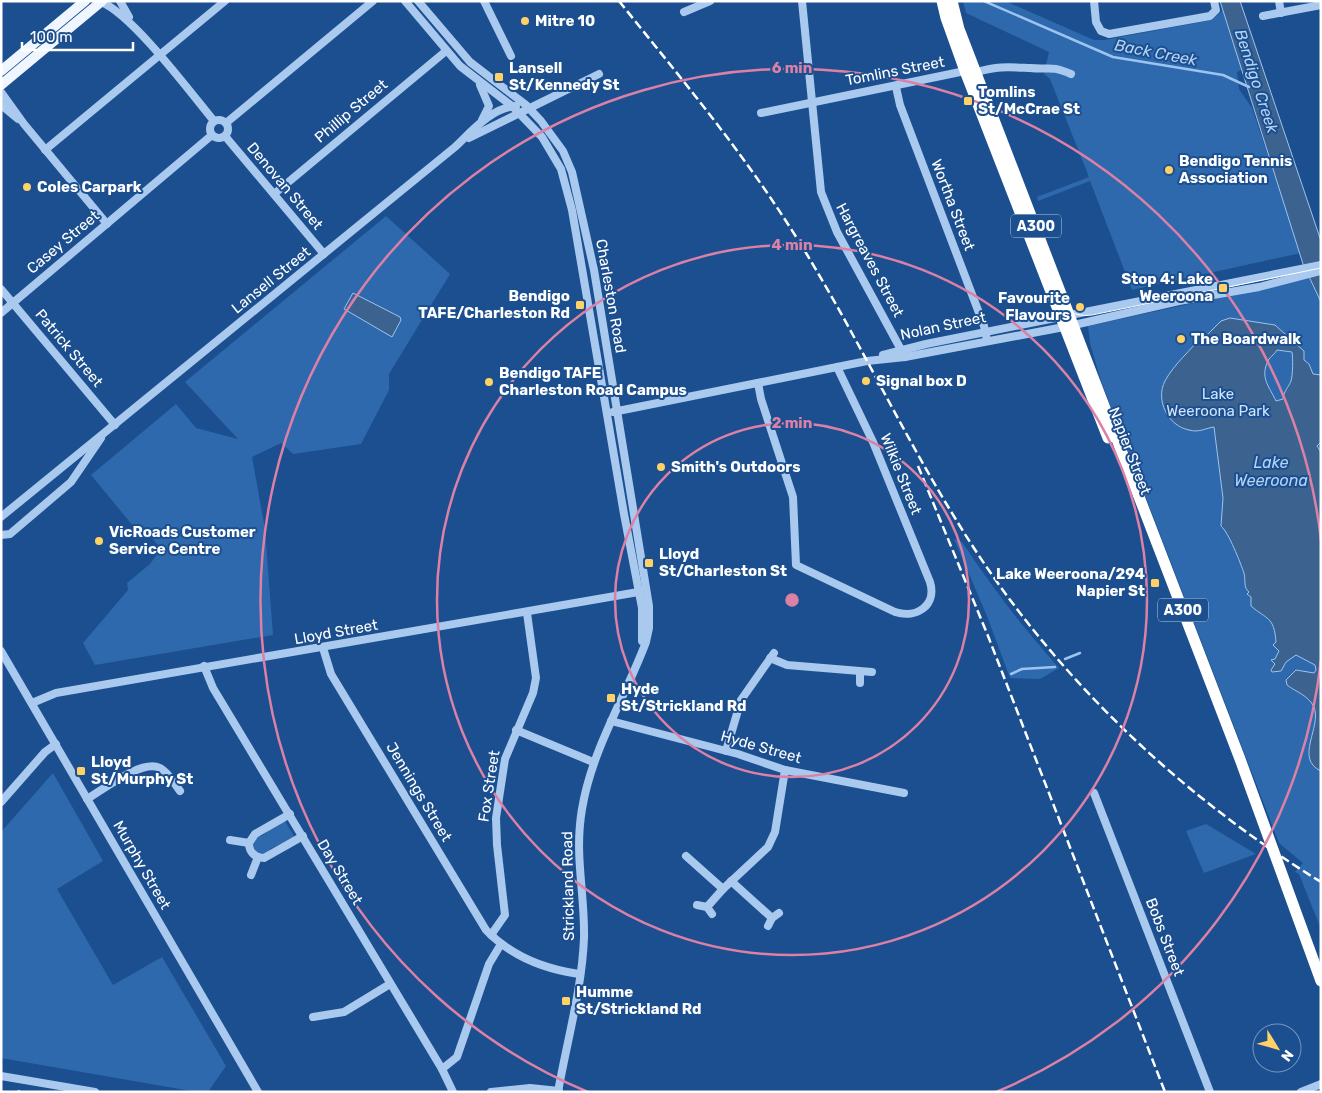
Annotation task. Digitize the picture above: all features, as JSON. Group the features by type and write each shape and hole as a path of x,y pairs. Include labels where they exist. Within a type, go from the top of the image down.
{"highway":[{"name":"A300","path":"942,1 946,18 970,72"},
{"name":"A300","path":"952,1 970,72"},
{"name":"Napier Street","path":"970,72 1309,943 1321,982"},
{"name":"Napier Street","path":"1309,943 1321,964"}],"main road":[{"path":"1,71 85,1"},
{"path":"1,85 101,1"},
{"path":"58,24 64,27 76,17 92,9"}],"street":[{"path":"101,1 113,6 136,29 214,121"},
{"path":"120,1 136,29"},
{"path":"45,150 225,1"},
{"path":"226,123 373,1"},
{"path":"405,1 446,50 478,82 488,106 486,114 478,125"},
{"name":"Charleston Road","path":"418,1 470,62 527,107 555,139 572,172 594,270 618,411 643,591"},
{"path":"484,1 511,56"},
{"path":"684,12 710,1"},
{"name":"Hargreaves Street","path":"802,1 819,179 826,207 837,232 904,353"},
{"path":"1094,1 1096,22 1100,31 1114,34 1204,18 1216,11 1214,1"},
{"path":"1279,1 1281,13"},
{"path":"1263,16 1321,5"},
{"name":"Phillip Street","path":"274,194 446,50"},
{"name":"Tomlins Street","path":"761,113 1009,65 1031,68 1054,67 1071,74"},
{"name":"Lansell Street","path":"455,147 527,107 599,74"},
{"name":"Charleston Road","path":"478,82 512,106 547,143 564,177 572,210 606,414 643,591"},
{"name":"Wortha Street","path":"896,86 900,105 987,336"},
{"path":"1,92 24,124 107,224"},
{"path":"1,105 24,124"},
{"name":"Lansell Street","path":"1,517 82,449 104,434 455,147 478,125 494,114 512,106 527,107"},
{"path":"220,120 226,123 228,131 225,136 217,138 212,136 210,126 214,121 220,120"},
{"name":"Casey Street","path":"1,313 212,136"},
{"name":"Denovan Street","path":"225,136 324,254"},
{"name":"Nolan Street","path":"1306,271 1321,264"},
{"name":"Nolan Street","path":"606,414 1306,271 1321,271"},
{"name":"Patrick Street","path":"1,289 115,425"},
{"path":"595,350 606,348"},
{"name":"Wilkie Street","path":"758,383 761,398 793,497 797,566 901,614 910,614 920,610 933,594 925,568 876,449 837,367"},
{"name":"Lansell Street","path":"1,535 10,534 71,482 104,434"},
{"name":"Lloyd Street","path":"32,703 56,693 204,666 527,613 643,591"},
{"name":"Strickland Road","path":"558,1091 579,974 584,926 578,847 582,809 593,762 639,658 649,628 643,591"},
{"name":"Fox Street","path":"490,935 505,915 497,850 496,818 505,759 533,692 536,678 527,613"},
{"name":"Jennings Street","path":"322,648 331,674 477,918 490,935 515,954 532,961 579,974"},
{"name":"Murphy Street","path":"1,651 258,1092"},
{"path":"726,751 741,700 772,656 788,665 872,672"},
{"name":"Day Street","path":"204,666 213,688 442,1069 452,1092"},
{"path":"860,672 860,683"},
{"name":"Hyde Street","path":"611,721 726,751 785,770 904,793"},
{"path":"516,730 593,762"},
{"path":"1,802 42,755 56,744"},
{"path":"87,799 133,772 148,766 157,767 165,771 180,791"},
{"path":"697,904 709,910 723,888 758,858 771,842 775,832 785,770"},
{"name":"Bobs Street","path":"1094,793 1210,1092"},
{"path":"248,843 255,834 290,814"},
{"path":"248,843 252,852 258,857 268,856 303,836"},
{"path":"230,840 248,843"},
{"path":"686,856 723,888"},
{"path":"251,875 258,857"},
{"path":"731,881 775,915 768,926"},
{"path":"442,1069 457,1057 491,958 501,944"},
{"path":"313,1017 344,1012 390,984"},
{"path":"1,1076 94,1092"},
{"path":"1301,1092 1321,1084"},
{"path":"491,1092 530,1088 558,1091"}],"green space":[{"name":"Bendigo Tennis Association","path":"963,1 1005,1 1094,40 1104,40 1212,20 1223,10 1243,69 1237,72 1239,89 1252,108 1301,253 1132,290 1090,181 1038,201 1037,197 1089,177 1050,79 1044,74 1049,52 966,13"},
{"path":"386,216 450,274 389,374 389,390 361,444 293,454 281,443 252,457 265,529 273,635 95,665 83,643 128,590 127,583 150,564 161,549 148,533 143,538 91,475 176,404 196,428 238,439 185,382"},
{"name":"Lake Weeroona Park","path":"1309,278 1321,302 1321,929 1299,874 1295,872 1303,863 1279,843 1101,381 1090,343 1088,326"},
{"path":"954,539 962,542 1008,607 1059,668 1040,679 1010,678 987,616"},
{"path":"53,773 103,861 57,889 113,985 162,957 226,1066 208,1092 197,1092 1,1058 1,832"},
{"path":"285,821 294,836 293,838 270,849 269,853 263,855 256,853 252,841 258,835 262,836 278,823"},
{"path":"1206,824 1256,854 1204,873 1186,831"}],"water":[{"name":"Bendigo Creek","path":"1220,1 1240,1 1321,241 1321,302 1303,264"},
{"path":"353,293 400,317 401,320 392,337 344,309"},
{"name":"Lake Weeroona","path":"1230,318 1275,325 1304,351 1304,360 1309,364 1313,374 1321,375 1321,442 1317,446 1321,452 1321,771 1313,766 1309,751 1315,724 1314,707 1305,697 1287,685 1286,680 1296,670 1314,673 1316,670 1315,665 1296,655 1286,662 1281,671 1272,672 1271,670 1275,664 1271,660 1275,659 1279,651 1273,645 1276,642 1274,627 1269,620 1251,606 1251,597 1247,594 1249,592 1245,586 1245,576 1242,568 1231,541 1221,526 1223,498 1214,427 1196,431 1182,428 1170,418 1163,404 1162,388 1169,375 1203,335 1207,335 1221,321","holes":["1277,350 1292,352 1291,381 1283,399 1276,401 1266,381 1266,365"]}],"waterway":[{"name":"Back Creek","path":"984,1 1113,57 1223,75 1249,87"},
{"path":"1065,659 1080,653"},
{"path":"1011,674 1022,669 1055,667"}],"tram line":[{"path":"947,1 955,31 1058,296 1064,306 1071,312 1080,315 1092,315 1321,268"}],"railway":[{"path":"619,1 724,133 782,215 849,327 911,443 955,518 990,573 1029,625 1071,675 1116,722 1164,766 1214,808 1266,846 1321,882"},
{"path":"918,466 988,636 1165,1092"}],"place":[{"name":"Mitre 10","path":"525,21"},
{"name":"Lansell St/Kennedy St","path":"499,77"},
{"name":"Tomlins St/McCrae St","path":"968,101"},
{"name":"Bendigo Tennis Association","path":"1169,170"},
{"name":"Coles Carpark","path":"27,187"},
{"name":"Stop 4: Lake Weeroona","path":"1223,288"},
{"name":"Bendigo TAFE/Charleston Rd","path":"580,305"},
{"name":"Favourite Flavours","path":"1080,307"},
{"name":"The Boardwalk","path":"1181,339"},
{"name":"Signal box D","path":"866,381"},
{"name":"Bendigo TAFE Charleston Road Campus","path":"489,382"},
{"name":"Smith's Outdoors","path":"661,467"},
{"name":"VicRoads Customer Service Centre","path":"99,541"},
{"name":"Lloyd St/Charleston St","path":"649,563"},
{"name":"Lake Weeroona/294 Napier St","path":"1155,583"},
{"name":"Hyde St/Strickland Rd","path":"611,698"},
{"name":"Lloyd St/Murphy St","path":"81,771"},
{"name":"Humme St/Strickland Rd","path":"566,1001"}]}
